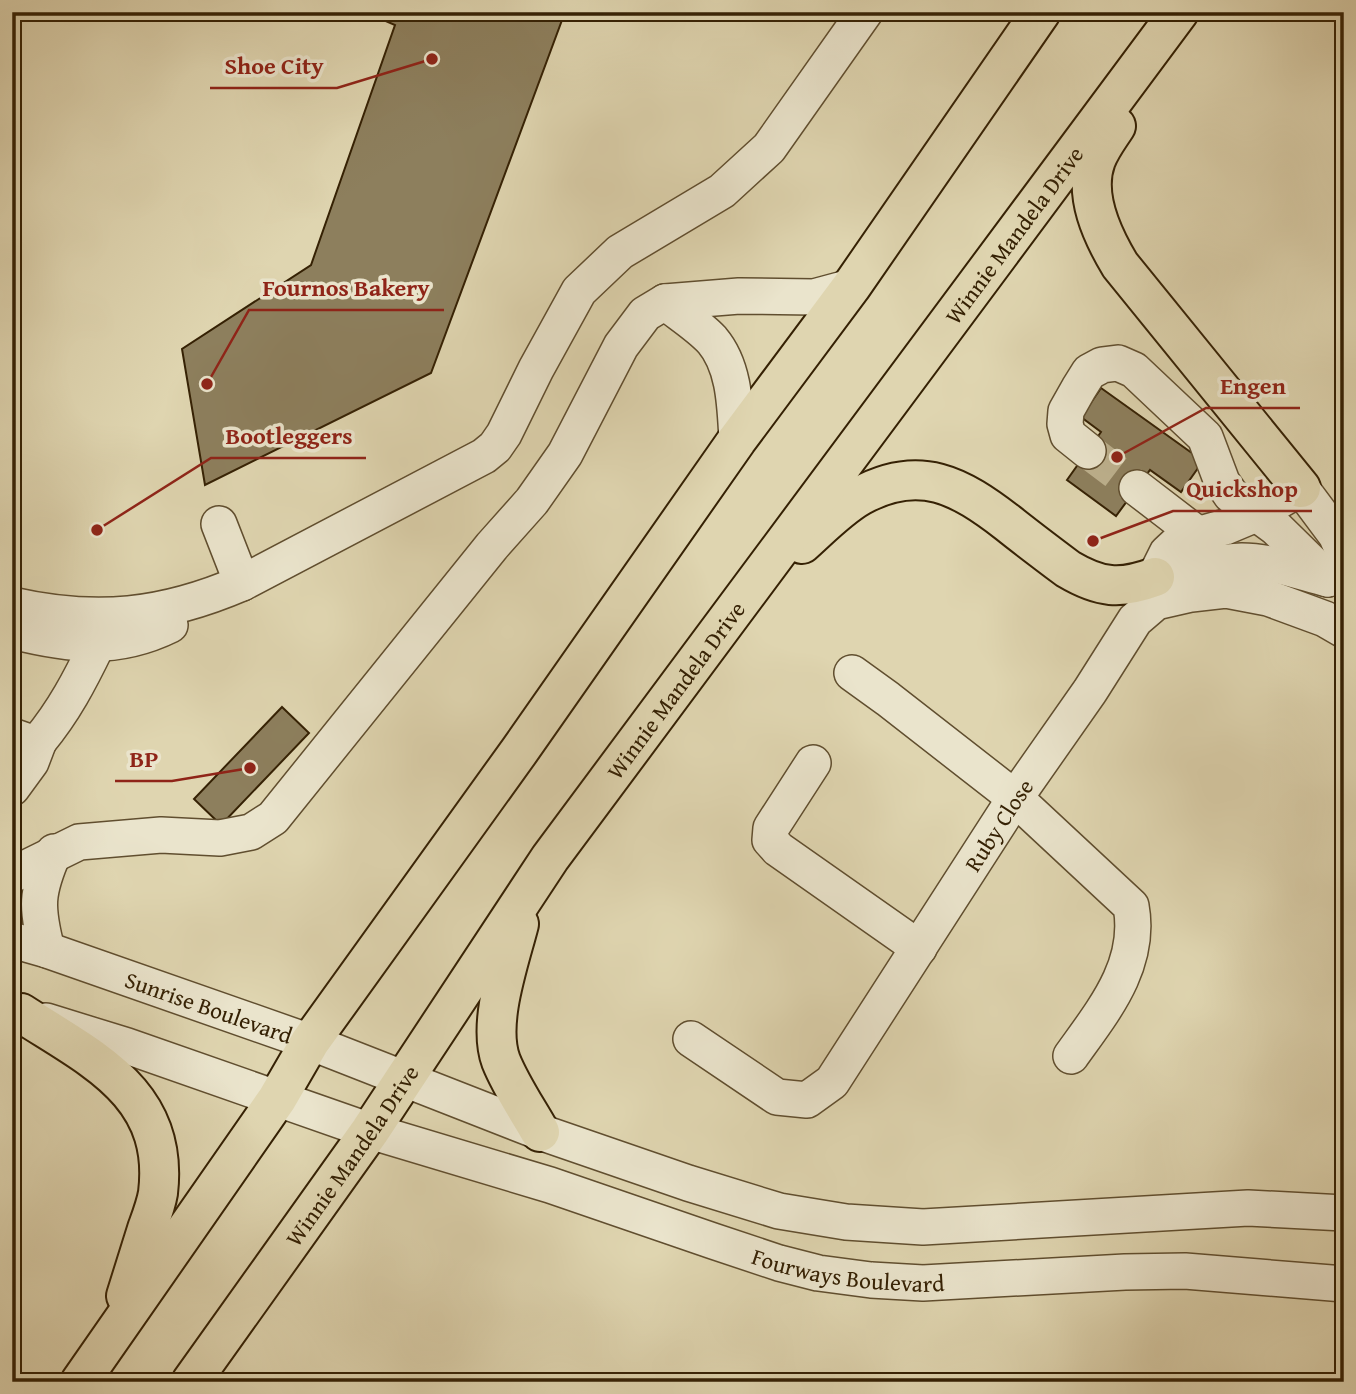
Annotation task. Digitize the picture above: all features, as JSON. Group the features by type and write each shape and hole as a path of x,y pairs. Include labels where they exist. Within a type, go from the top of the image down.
{"main road":[{"path":"79,1382 277,1098 310,1042 520,750 737,440 851,287 1041,12"},
{"name":"Winnie Mandela Drive","path":"191,1382 406,1079 550,858 1179,12"},
{"path":"1188,12 1174,45 1101,148 1095,163 1092,188 1096,214 1104,239 1120,265 1301,488"},
{"path":"754,583 858,498 876,489 901,482 921,481 940,483 977,499 1068,569 1084,578 1116,586 1133,585 1155,577"},
{"path":"526,895 501,996 497,1033 500,1059 540,1132"},
{"path":"17,1012 97,1062 120,1080 137,1099 152,1128 159,1164 158,1195 114,1335"}],"street":[{"path":"12,631 57,642 97,645 139,638 186,617 227,589 478,460 495,447 579,290 620,253 722,191 769,148 864,12"},
{"path":"12,875 79,842 161,835 220,838 251,832 273,818 492,545 532,501 565,454 626,338 645,314 665,302 739,296 814,297 851,287"},
{"path":"665,302 713,341 726,366 734,390 737,440"},
{"path":"1088,451 1068,435 1066,411 1089,372 1102,365 1118,363 1134,370 1205,437 1222,482 1231,495 1339,573"},
{"path":"1137,488 1197,534"},
{"path":"1155,577 1174,545 1197,534 1225,527 1256,514 1301,488 1336,535 1339,573"},
{"path":"219,524 227,589"},
{"path":"1155,577 1242,561 1339,573"},
{"path":"12,605 40,611 144,614 227,589"},
{"name":"Ruby Close","path":"691,1039 777,1097 807,1100 832,1082 1015,798 1090,691 1135,620 1156,603 1191,594 1226,590 1268,598 1325,619 1344,630"},
{"path":"12,788 30,762 26,738 59,716 77,687 97,645"},
{"path":"852,673 1015,798 1132,906 1135,926 1129,963 1113,995 1071,1056"},
{"path":"813,763 771,828 770,840 778,849 919,948"},
{"path":"47,950 38,915 38,900 42,880 54,852"},
{"name":"Sunrise Boulevard","path":"12,940 310,1042 406,1079"},
{"path":"17,1012 127,1046 370,1131"},
{"name":"Fourways Boulevard","path":"406,1079 540,1132 688,1183 779,1211 846,1222 923,1227 1248,1208 1344,1213"},
{"name":"Fourways Boulevard","path":"370,1131 550,1185 724,1245 818,1273 923,1283 1185,1270 1344,1284"}],"building":[{"path":"365,12 565,12 431,373 205,485 182,349 311,265 395,25"},
{"path":"1101,388 1203,461 1181,492 1150,470 1116,516 1067,480 1101,432 1081,417"},
{"path":"282,707 309,733 221,825 194,799"}],"tunnel":[{"path":"1088,451 1137,488"}],"place":[{"name":"Shoe City","path":"432,59"},
{"name":"Fournos Bakery","path":"207,384"},
{"name":"Engen","path":"1117,457"},
{"name":"Bootleggers","path":"97,530"},
{"name":"Quickshop","path":"1093,541"},
{"name":"BP","path":"250,768"}]}
